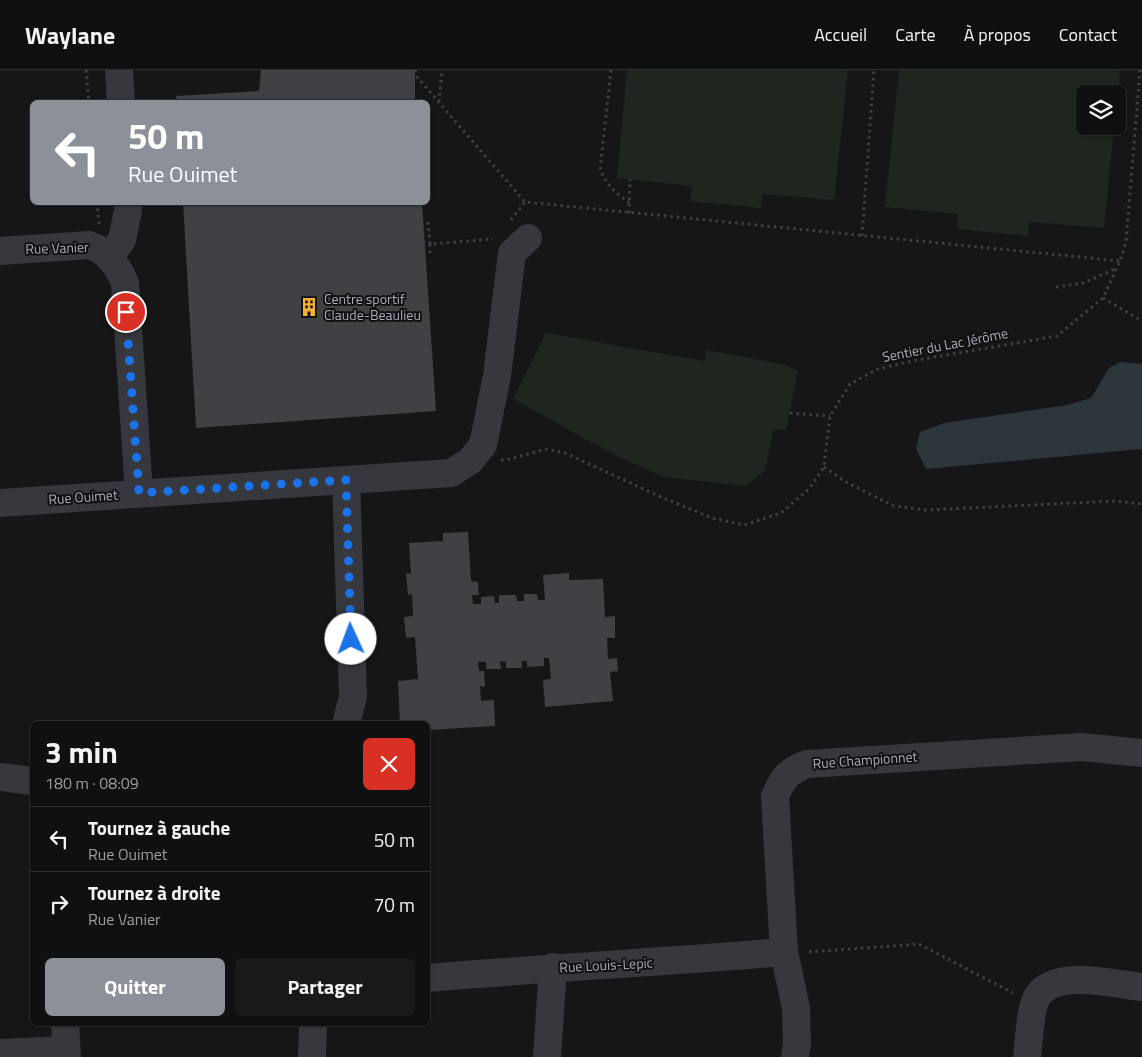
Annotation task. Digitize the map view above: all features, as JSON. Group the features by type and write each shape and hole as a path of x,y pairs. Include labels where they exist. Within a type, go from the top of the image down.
{"street":[{"path":"119,70 121,100"},
{"path":"109,257 122,240 128,205"},
{"path":"470,461 483,445 497,376 512,253 528,238"},
{"name":"Rue Vanier","path":"0,251 89,245 97,248 109,257 119,268 125,284 139,493"},
{"name":"Rue Ouimet","path":"0,503 451,473 470,461"},
{"path":"346,480 353,697 347,721"},
{"name":"Rue Championnet","path":"795,1057 797,1043 793,952 775,796 782,782 793,769 807,764 1082,747 1142,753"},
{"path":"0,777 30,781"},
{"name":"Rue Louis-Lepic","path":"430,978 793,952"},
{"path":"547,1057 553,968"},
{"path":"1027,1057 1032,1014 1037,997 1052,983 1072,979 1142,987"},
{"path":"312,1057 313,1026"},
{"path":"0,1053 66,1044"}],"path":[{"path":"86,70 89,100"},
{"path":"415,70 417,77 525,202 1120,261"},
{"path":"439,102 442,70"},
{"path":"611,70 600,170 614,192 630,203"},
{"path":"862,236 874,70"},
{"name":"Sentier du Lac Jérôme","path":"470,461 510,459 546,449 565,453 661,498 712,518 744,525 782,513 808,489 824,467 830,416 850,384 878,369 912,361 1057,336 1102,298 1120,261 1126,242 1140,70"},
{"path":"630,179 630,213"},
{"path":"428,222 430,257"},
{"path":"430,244 496,240"},
{"path":"1056,287 1083,283 1117,268"},
{"path":"1102,298 1142,321"},
{"path":"790,413 830,416"},
{"path":"824,467 846,482 894,506 927,510 1114,501 1142,504"},
{"path":"793,952 920,944 1020,997"}],"shaded area":[{"path":"627,70 848,70 834,200 763,194 761,208 690,201 692,186 617,178"},
{"path":"899,70 1120,70 1119,85 1076,85 1076,135 1113,135 1104,228 1029,222 1028,236 957,229 958,214 885,207"},
{"path":"546,333 704,361 707,350 786,365 798,371 786,430 774,429 765,471 745,486 664,477 613,454 513,399"},
{"path":"1121,362 1142,364 1142,449 926,469 916,449 920,432 944,423 1067,405 1091,398 1109,368"}],"building":[{"path":"261,70 415,70 415,100 177,100 176,96 259,91"},
{"name":"Centre sportif Claude-Beaulieu","path":"183,205 422,205 436,411 196,428"},
{"path":"468,532 471,581 478,582 479,595 472,595 473,604 481,604 481,597 494,596 495,603 499,603 499,595 516,595 517,601 524,601 524,594 537,594 538,600 545,600 543,575 569,573 569,580 603,579 605,617 615,616 615,638 607,638 608,659 617,658 618,671 610,672 613,701 545,707 543,680 551,679 549,658 544,658 544,666 527,667 527,661 522,661 522,668 506,668 506,662 500,661 501,669 486,669 486,662 478,662 479,671 484,671 485,687 480,686 481,701 494,700 495,726 430,730 430,721 400,721 398,681 418,679 415,637 406,638 404,617 413,616 412,594 408,595 406,573 411,574 409,543 443,541 443,533"}],"place":[{"name":"Centre sportif Claude-Beaulieu","path":"309,307"}],"route":[{"path":"126,312 139,493 346,480 351,639"}]}
